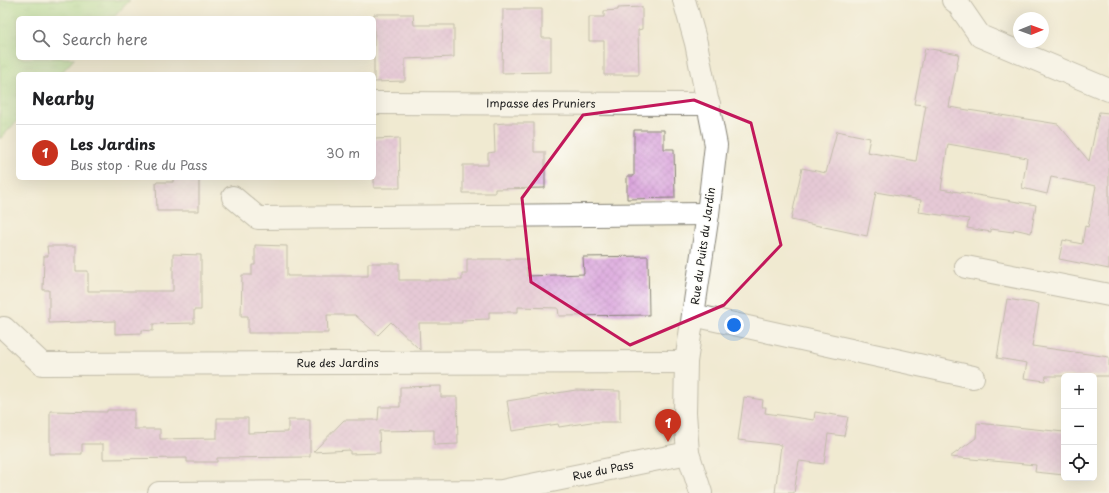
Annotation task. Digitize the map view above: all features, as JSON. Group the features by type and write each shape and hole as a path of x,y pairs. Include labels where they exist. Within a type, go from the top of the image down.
{"street":[{"name":"Rue du Puits du Jardin","path":"684,0 696,43 716,146 708,214 686,362 685,413 688,453 701,493"},
{"path":"953,0 958,4 980,36 1109,90"},
{"name":"Impasse des Pruniers","path":"376,103 709,104"},
{"path":"233,197 258,218 708,214"},
{"path":"966,267 1109,295"},
{"path":"693,315 973,377"},
{"name":"Rue des Jardins","path":"4,328 42,364 686,362"},
{"name":"Rue du Pass","path":"159,493 502,491 688,453"}],"highlighted area":[{"path":"694,100 751,123 781,245 724,305 630,345 531,282 522,198 583,115"}],"green space":[{"path":"0,0 130,0 115,16 16,16 16,60 73,60 62,72 16,72 16,122 0,139"}],"building":[{"path":"642,7 642,29 638,30 639,75 604,75 604,41 589,41 589,17 604,17 604,11 618,10 618,8"},
{"path":"503,9 542,9 542,38 551,38 551,72 502,73"},
{"path":"374,14 413,14 414,25 454,25 454,57 405,59 405,81 376,82 374,60 376,60 376,16 374,16"},
{"path":"925,48 959,54 949,107 1058,124 1089,161 1099,112 1109,113 1109,269 1059,259 1063,240 1082,244 1085,226 1088,227 1096,186 1051,177 1047,194 1022,188 1027,158 948,144 941,189 1036,205 1031,233 1014,229 1013,232 991,229 991,232 967,228 969,219 919,212 921,200 876,192 867,236 791,220 802,168 826,173 837,131 870,138 867,152 916,161 926,105 914,104"},
{"path":"534,123 534,152 545,152 545,188 495,189 495,193 463,193 463,165 488,165 488,153 495,152 494,124"},
{"path":"634,130 664,130 664,149 674,149 675,198 627,199 627,176 634,176"},
{"path":"399,138 400,188 374,188 374,180 376,180 376,139"},
{"path":"173,180 199,180 199,211 157,211 156,182 173,182"},
{"path":"255,245 287,246 287,276 368,276 368,263 399,263 399,280 462,280 462,274 467,274 467,259 526,259 527,276 584,274 583,257 648,256 649,315 559,316 558,308 518,307 518,312 489,312 489,319 462,320 462,323 419,323 420,350 391,322 378,335 355,315 327,315 328,333 248,333 248,316 241,316 242,275 252,275 252,265 255,265"},
{"path":"47,246 76,246 76,271 88,271 88,291 173,291 173,254 201,255 201,310 194,310 194,323 153,324 153,331 142,330 142,333 115,334 115,321 49,323 49,290 43,290 44,256 48,256"},
{"path":"1007,299 1039,304 1032,346 1109,357 1109,376 1097,376 1097,373 1061,373 1061,376 1046,376 1045,381 1024,378 1027,363 997,358"},
{"path":"441,386 441,397 457,397 458,444 434,445 434,430 379,431 380,453 350,454 350,450 313,452 344,420 378,420 379,407 400,407 400,387"},
{"path":"576,390 620,391 620,422 591,422 559,427 558,424 512,431 507,401"},
{"path":"744,397 763,400 762,407 766,407 765,413 814,420 815,412 848,417 844,436 828,434 824,464 799,461 794,493 775,493 781,445 738,440"},
{"path":"107,410 134,410 134,429 160,429 160,439 217,438 217,418 248,418 248,433 288,432 288,420 310,420 310,457 217,458 217,462 187,462 187,458 103,459 103,444 82,444 82,454 50,454 50,411 107,412"},
{"path":"977,423 1061,432 1061,475 1035,472 1036,465 950,457 976,438"}],"place":[{"name":"Les Jardins","path":"668,442"}]}
